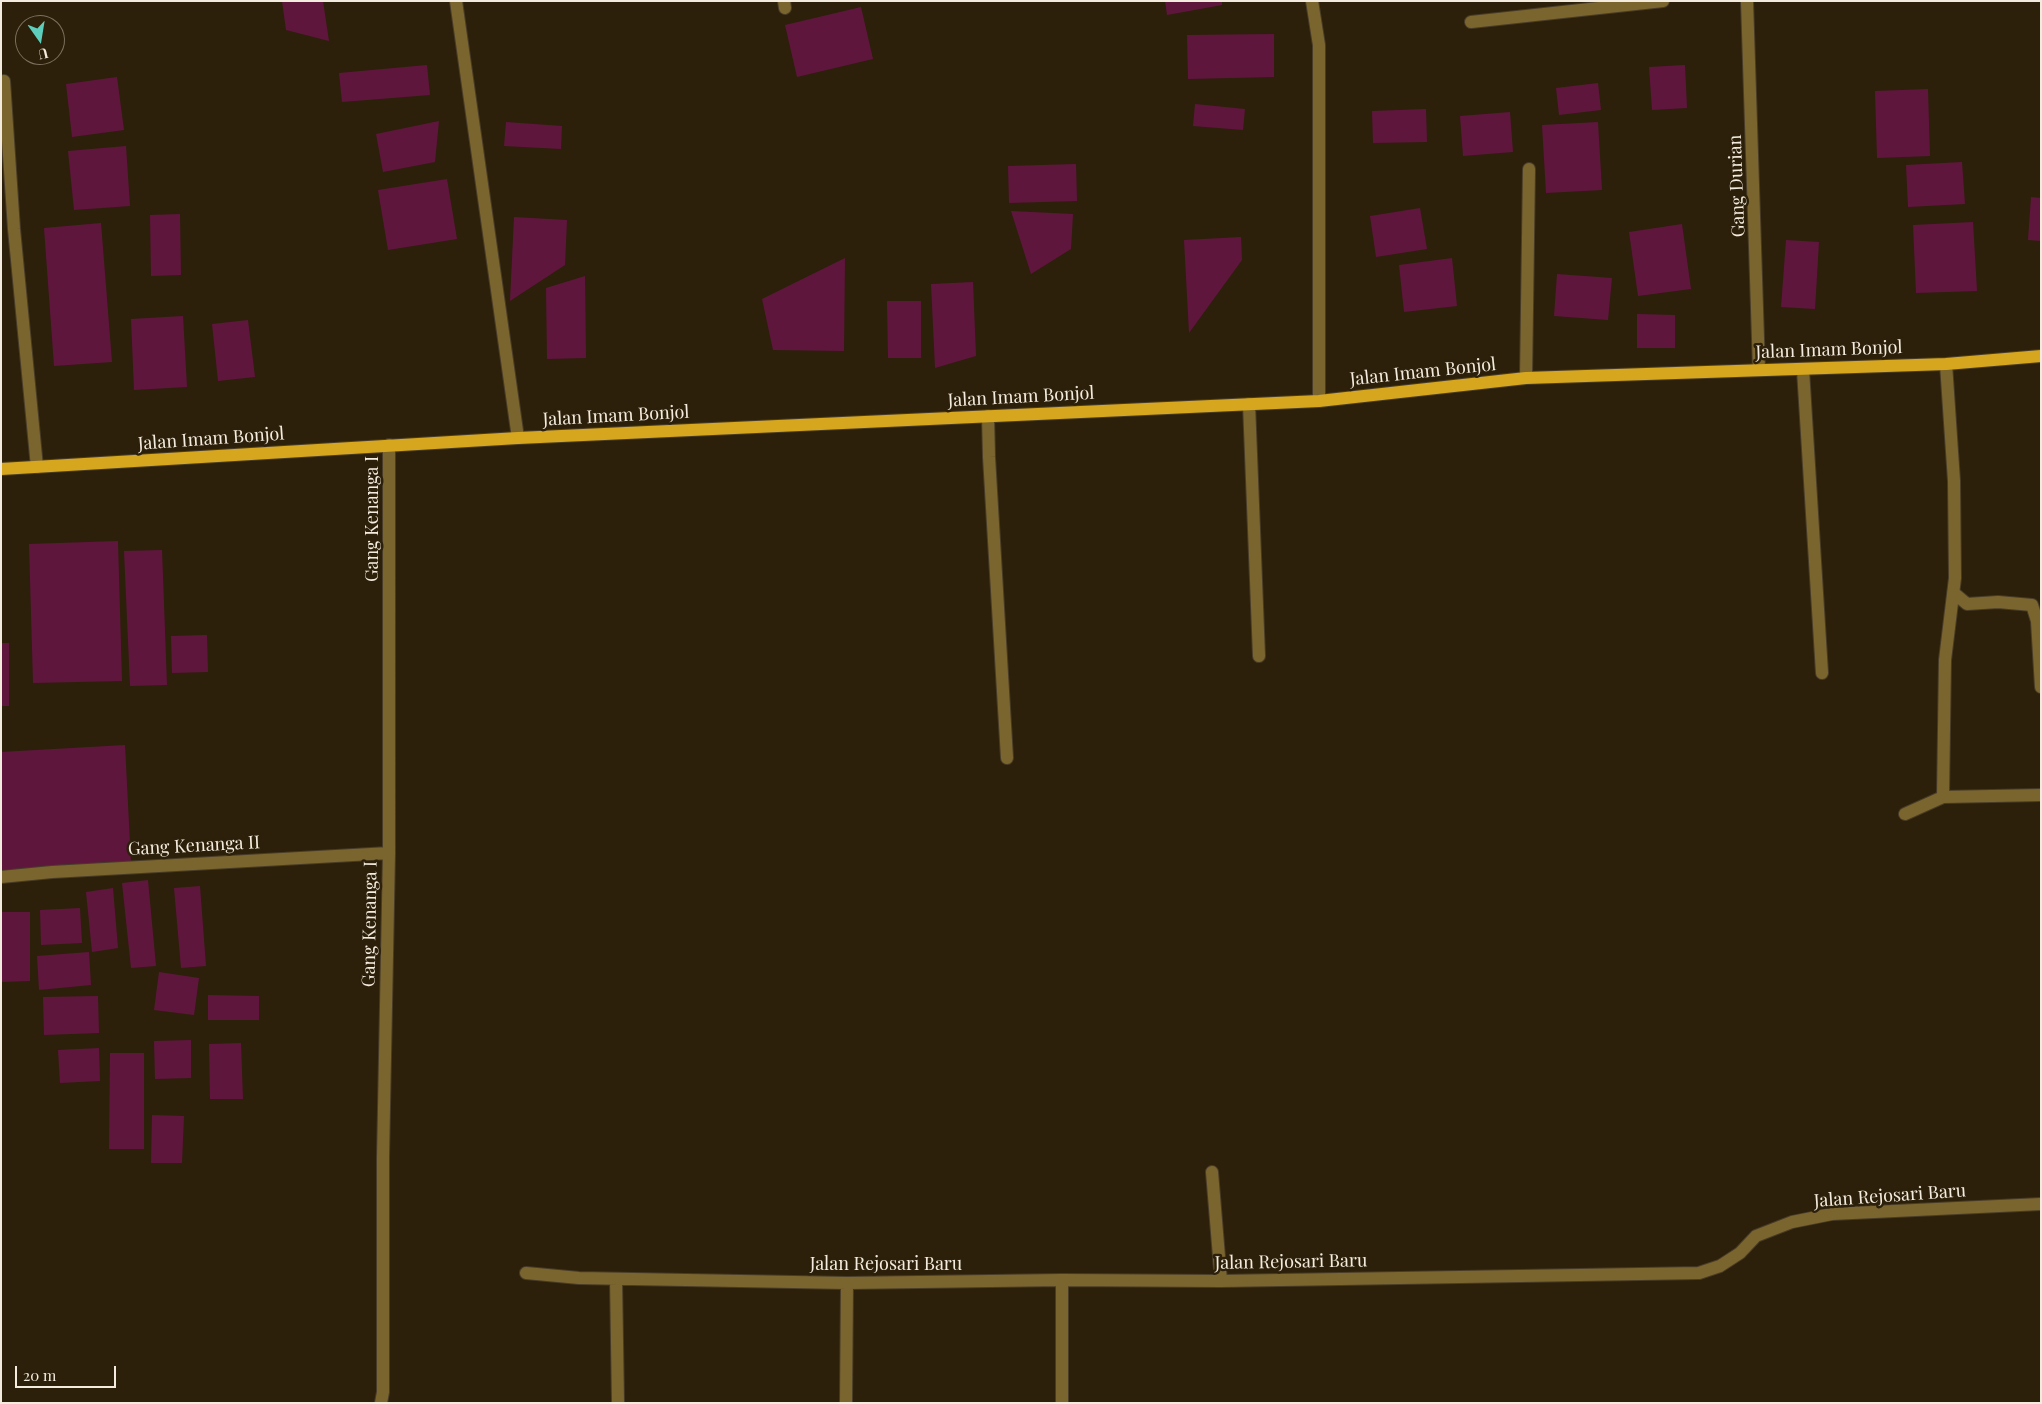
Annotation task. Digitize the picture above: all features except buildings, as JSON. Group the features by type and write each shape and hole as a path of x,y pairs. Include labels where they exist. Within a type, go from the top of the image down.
{"main road":[{"name":"Jalan Imam Bonjol","path":"1,469 518,438 1319,401 1526,378 1946,364 2041,356"}],"street":[{"path":"456,1 518,438"},
{"path":"1312,1 1319,45 1319,401"},
{"path":"1472,22 1663,1"},
{"name":"Gang Durian","path":"1747,1 1751,76 1759,370"},
{"path":"4,81 14,229 37,467"},
{"path":"1526,378 1529,169"},
{"path":"1943,797 1945,660 1955,578 1954,481 1946,364"},
{"path":"1803,370 1822,673"},
{"path":"1249,404 1259,656"},
{"path":"988,416 988,457 1008,758"},
{"name":"Gang Kenanga I","path":"381,1403 383,1392 383,1158 389,853 389,445"},
{"path":"1954,593 1967,604 1998,602 2032,605 2037,621 2041,687"},
{"path":"1905,814 1943,797 2041,795"},
{"name":"Gang Kenanga II","path":"1,876 389,853"},
{"path":"1212,1172 1221,1281"},
{"name":"Jalan Rejosari Baru","path":"526,1273 579,1278 847,1283 1062,1280 1221,1281 1699,1273 1720,1266 1740,1253 1756,1236 1792,1222 1832,1214 2041,1204"},
{"path":"616,1279 618,1403"},
{"path":"1062,1280 1062,1403"},
{"path":"846,1403 847,1283"}]}
